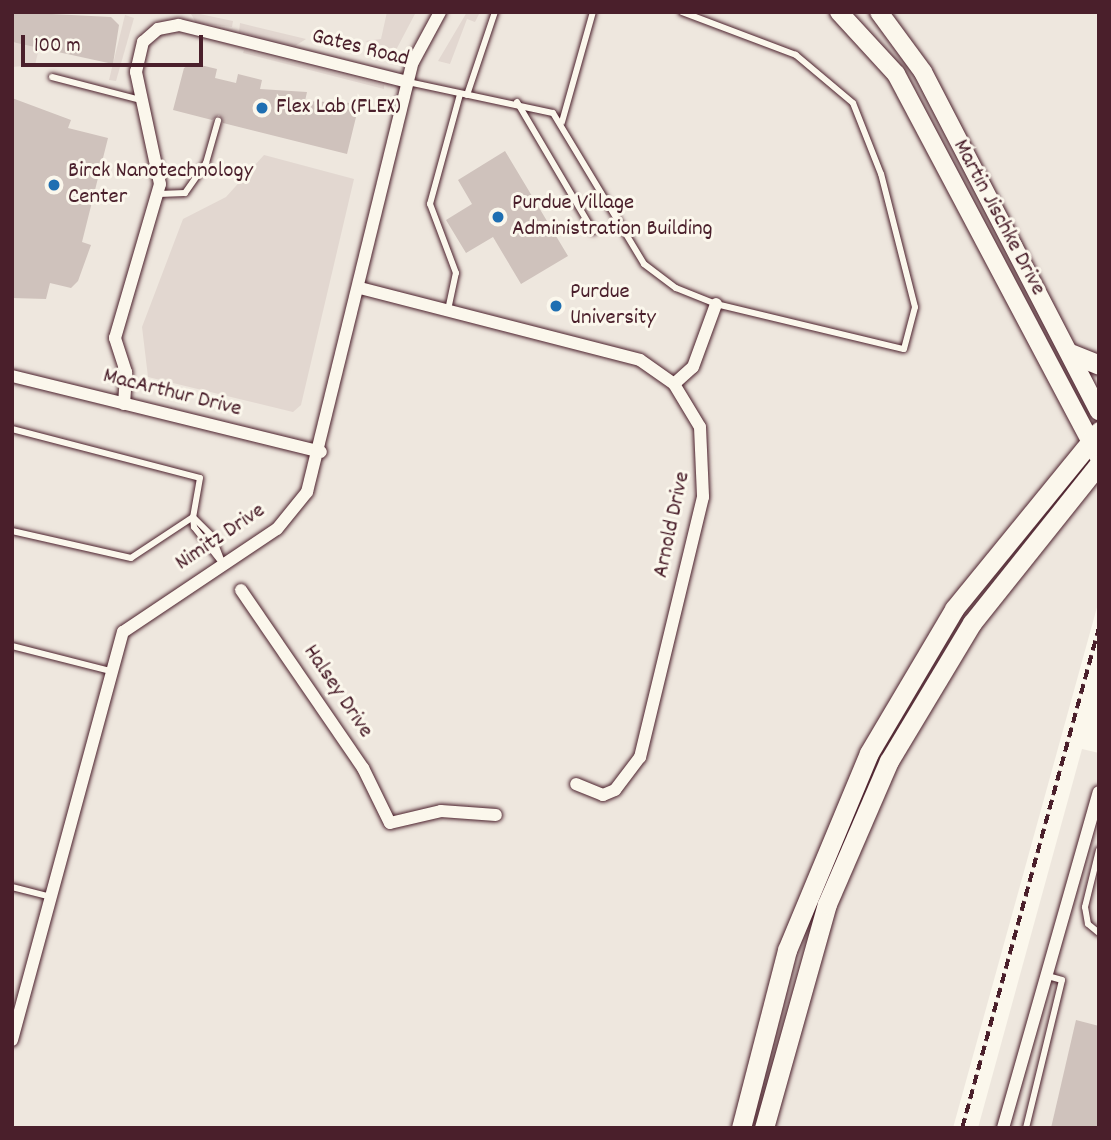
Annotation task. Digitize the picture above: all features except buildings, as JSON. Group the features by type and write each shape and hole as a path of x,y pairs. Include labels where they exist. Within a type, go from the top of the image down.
{"main road":[{"name":"Martin Jischke Drive","path":"839,12 896,74 1095,443"},
{"name":"Martin Jischke Drive","path":"879,12 923,72 1099,411"},
{"path":"1070,353 1099,365"},
{"path":"741,1128 791,939 869,752 954,609 1095,443"},
{"path":"764,1128 823,918 889,761 972,622 1099,464"}],"street":[{"name":"Nimitz Drive","path":"12,1040 110,671 130,624 223,564 295,512 321,452 408,82 440,12"},
{"name":"Gates Road","path":"124,404 126,372 115,338 129,274 159,194 158,158 136,72 144,42 172,25 408,82"},
{"name":"Arnold Drive","path":"360,288 622,352 674,384 700,427 707,474 677,606 633,769 603,795 576,784"},
{"path":"674,384 693,367 716,304"},
{"name":"MacArthur Drive","path":"12,376 321,452"},
{"name":"Halsey Drive","path":"241,590 363,768 390,823 441,811 496,816"},
{"path":"1003,1128 1044,975 1099,792"}],"lane":[{"path":"448,310 455,267 430,204 463,94 495,12"},
{"path":"593,12 562,122 644,264 661,280 716,304 904,349 916,317 881,174 853,103 796,55 682,12"},
{"path":"52,77 142,100"},
{"name":"Gates Road","path":"408,82 543,107 562,122"},
{"path":"517,102 593,231"},
{"path":"159,194 185,192 206,163 218,121"},
{"path":"12,429 198,475 193,517 131,558 12,531"},
{"path":"193,517 212,536 223,564"},
{"path":"12,646 110,671"},
{"path":"1099,850 1085,906 1088,923 1099,933"},
{"path":"12,887 51,897"},
{"path":"1026,1128 1062,980 1044,975"}],"shaded area":[{"name":"Purdue University","path":"12,12 1099,12 1099,600 953,1128 12,1128"},
{"path":"190,12 233,21 232,27 196,23"},
{"path":"387,12 416,12 396,50 365,41 381,39"},
{"path":"467,12 480,12 475,22 467,19 450,64 438,61"},
{"path":"125,15 134,18 116,81 109,80"},
{"path":"240,23 306,39 295,46 239,32"},
{"path":"12,43 40,44 35,65 12,67"},
{"path":"244,50 384,85 384,89 243,53"},
{"path":"264,155 354,179 301,405 293,412 148,377 142,327 183,219 226,197"},
{"path":"1082,749 1099,753 1099,1128 978,1128"}],"railway":[{"path":"962,1128 1099,627"}],"place":[{"name":"Flex Lab (FLEX)","path":"262,108"},
{"name":"Birck Nanotechnology Center","path":"54,185"},
{"name":"Purdue Village Administration Building","path":"498,217"},
{"name":"Purdue University","path":"556,306"}]}
